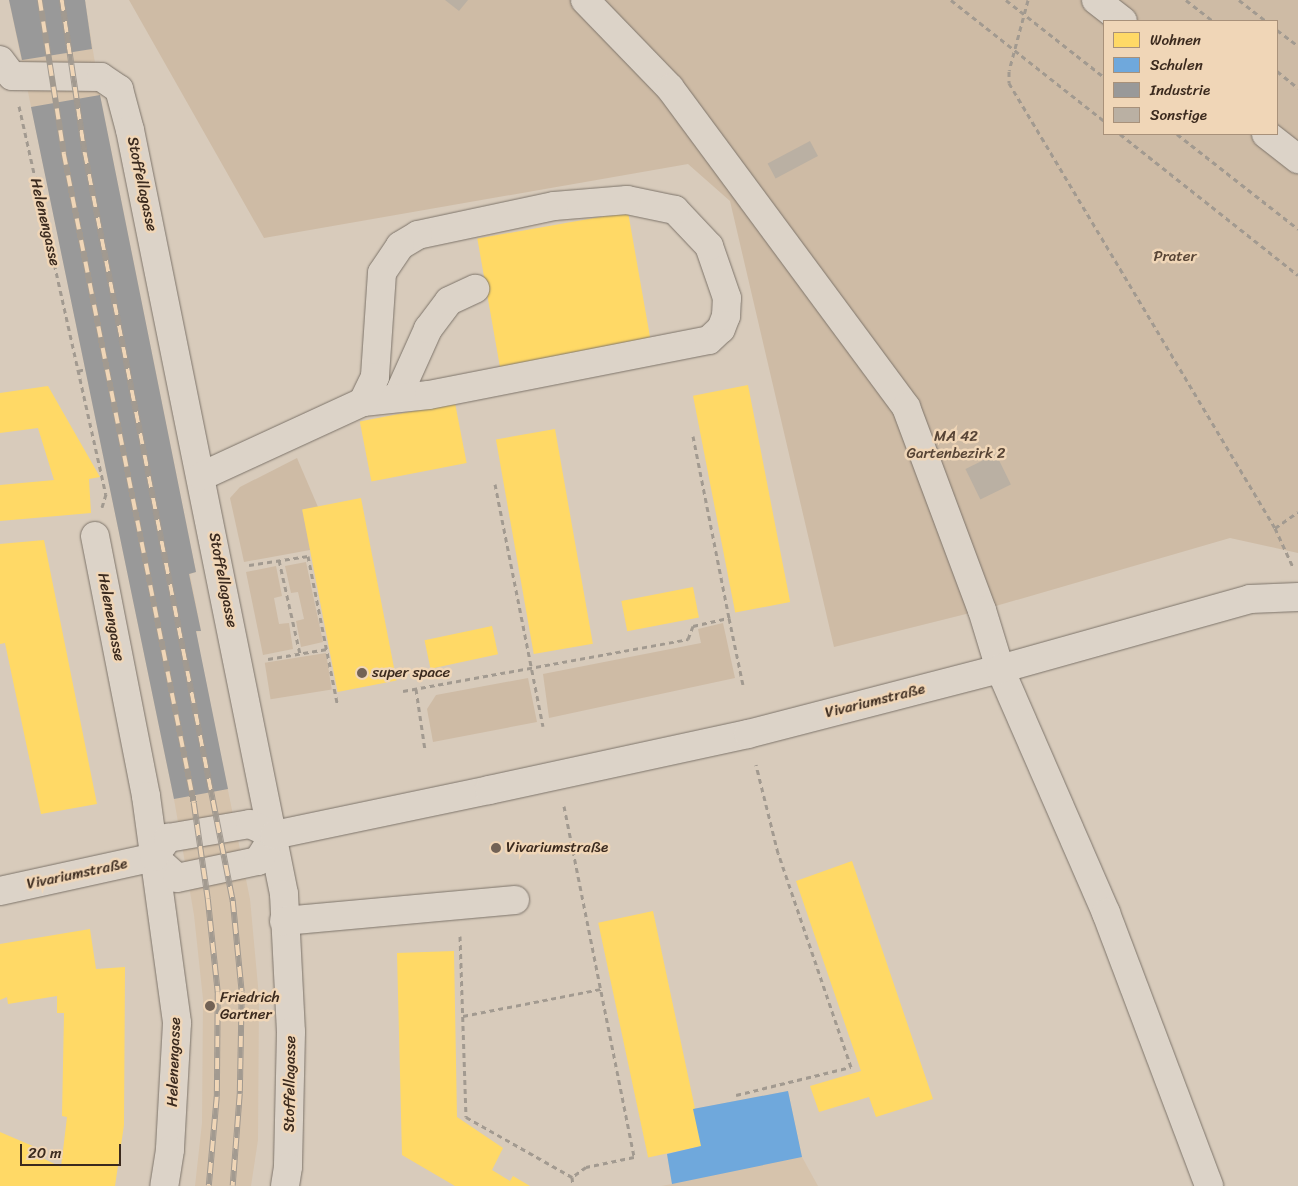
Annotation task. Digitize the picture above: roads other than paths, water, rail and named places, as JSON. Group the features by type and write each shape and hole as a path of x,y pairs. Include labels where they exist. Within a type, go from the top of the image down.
{"street":[{"path":"584,0 670,88 906,407 982,610 1000,669 1106,913 1209,1186"},
{"path":"1096,0 1122,20"},
{"name":"Stoffellagasse","path":"6,68 101,78 119,89 130,130 274,835 284,894 291,1032 288,1167 285,1186"},
{"path":"1267,135 1298,159"},
{"path":"203,483 363,402 429,395 709,340 724,323 727,298 709,246 675,210 626,200 554,206 418,235 400,246 382,273 376,377 363,402"},
{"path":"397,398 428,329 449,301 474,289"},
{"name":"Helenengasse","path":"94,536 146,796 177,1023 170,1150 164,1186"},
{"name":"Vivariumstraße","path":"274,835 748,734 1000,669 1250,598 1296,597"},
{"path":"250,824 274,835 258,861 177,878 154,857 168,838 250,824"},
{"name":"Vivariumstraße","path":"0,891 154,857"},
{"path":"284,921 515,900"}],"railway":[{"path":"40,0 64,154 194,803 208,899 218,992 217,1097 209,1186"},
{"path":"62,0 85,153 233,901 242,992 240,1094 233,1186"}],"place":[{"name":"super space","path":"362,673"},
{"name":"Vivariumstraße","path":"496,848"},
{"name":"Friedrich Gartner","path":"210,1006"}],"park label":[{"name":"Prater","path":"1175,257"},
{"name":"MA 42 Gartenbezirk 2","path":"956,444"}]}
